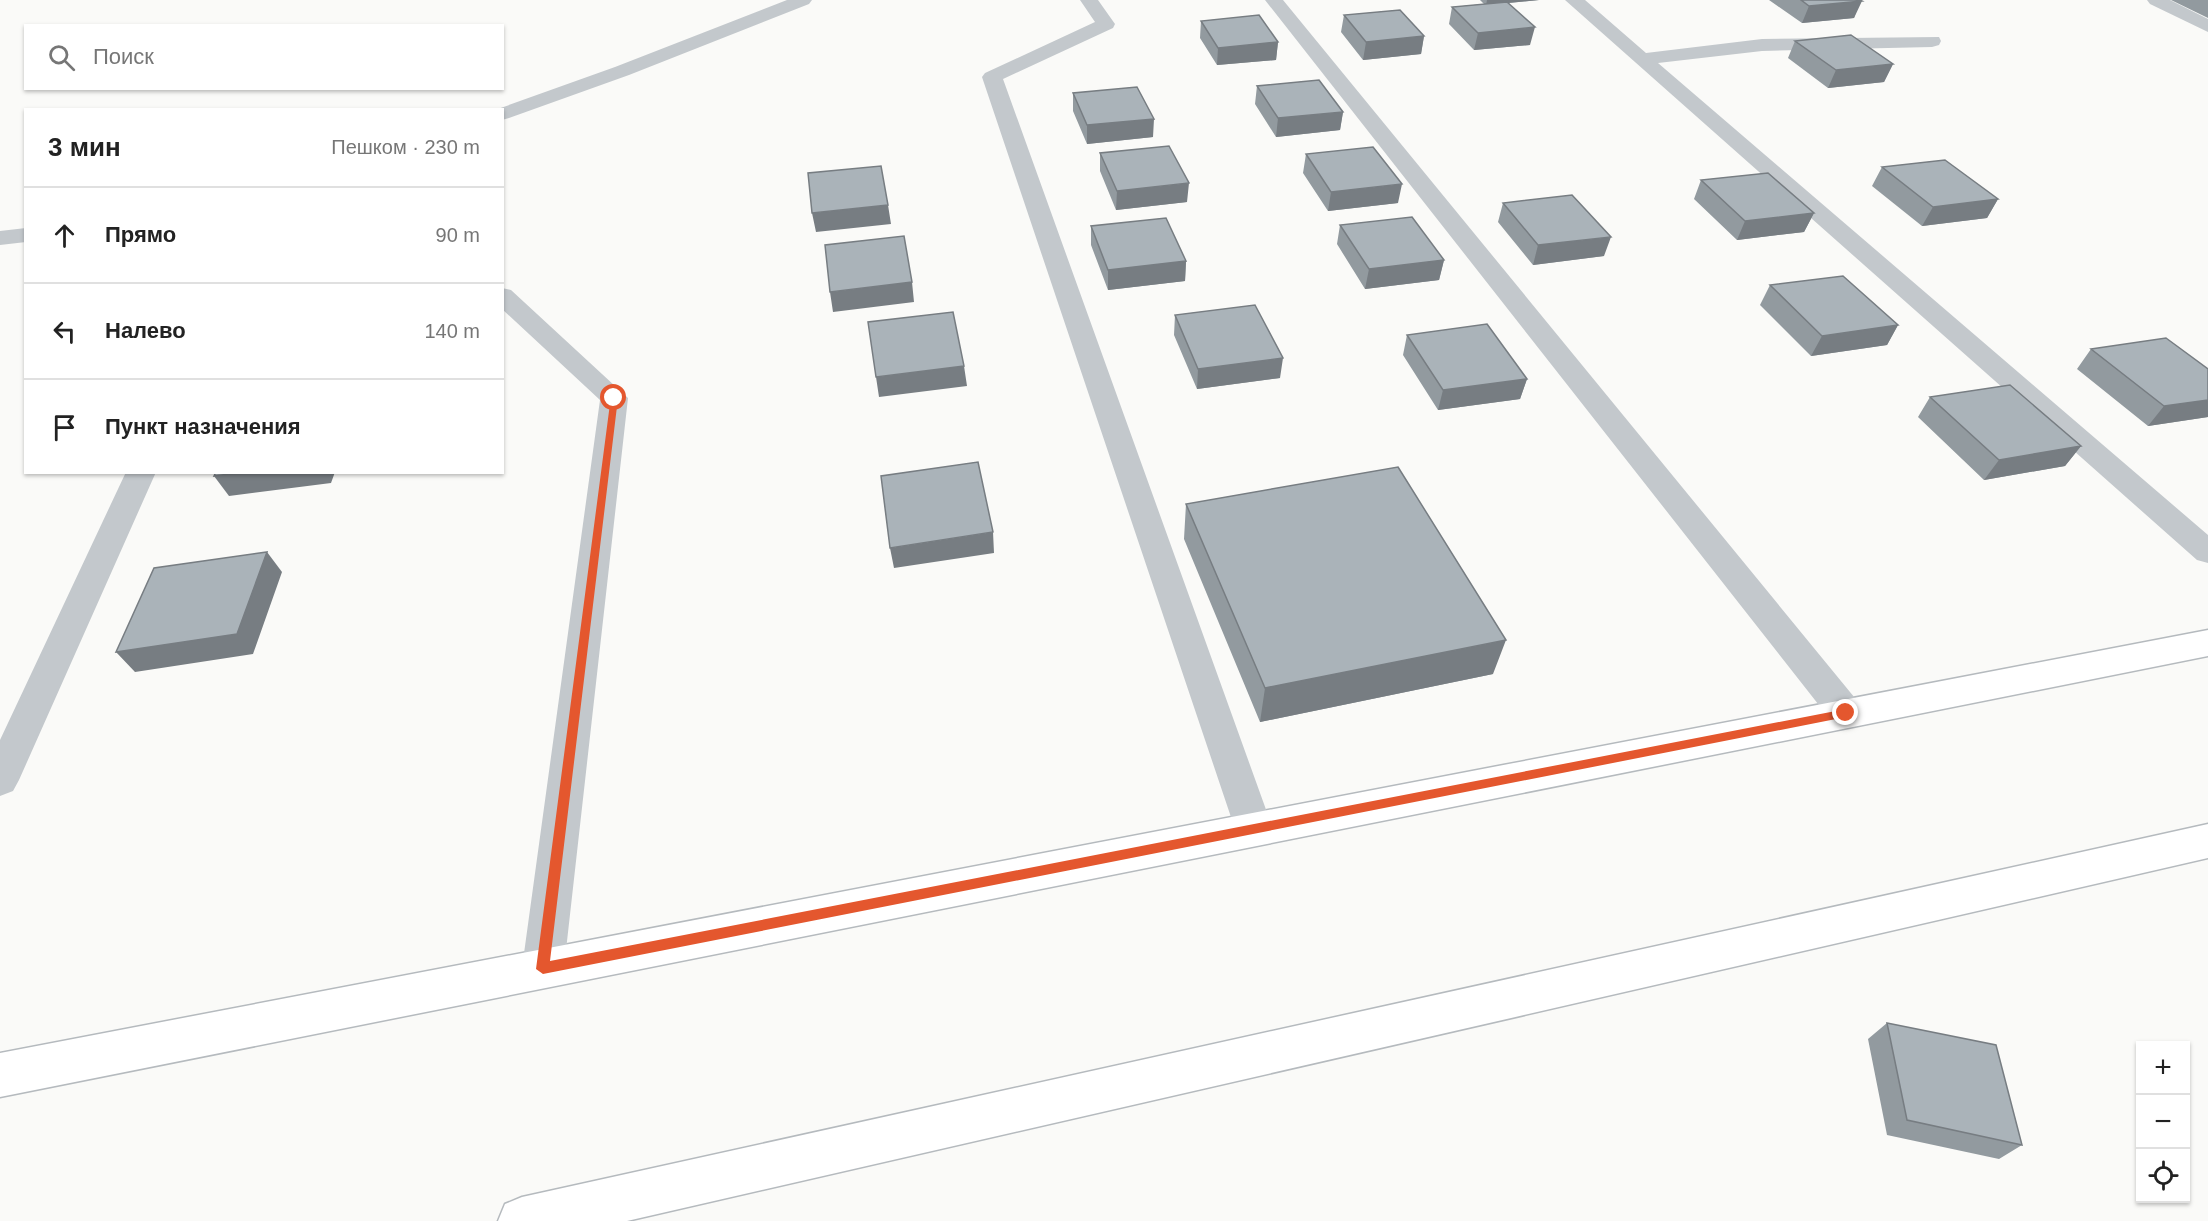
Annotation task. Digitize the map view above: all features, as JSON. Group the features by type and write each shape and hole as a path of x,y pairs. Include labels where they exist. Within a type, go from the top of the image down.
{"main road":[{"path":"0,1075 2208,643"},
{"path":"522,1221 2208,842"}],"street":[{"path":"504,113 622,71 803,0"},
{"path":"1089,0 1106,24 992,77 1254,829"},
{"path":"1274,0 1846,713"},
{"path":"1574,0 2208,552"},
{"path":"2156,0 2208,26"},
{"path":"1643,59 1762,45 1932,41"},
{"path":"0,238 24,235"},
{"path":"504,298 614,398 543,969"},
{"path":"0,780 140,474"}],"building":[{"path":"1801,0 1860,0 1862,1 1809,6"},
{"path":"1507,2 1535,27 1478,33 1452,7"},
{"path":"1400,10 1424,36 1366,42 1344,15"},
{"path":"1259,15 1278,42 1218,48 1201,21"},
{"path":"1851,35 1893,64 1836,70 1795,41"},
{"path":"1319,80 1343,112 1278,118 1257,86"},
{"path":"1137,87 1154,119 1087,125 1073,93"},
{"path":"1169,146 1189,183 1117,191 1100,153"},
{"path":"1373,147 1402,184 1331,192 1306,154"},
{"path":"1945,160 1998,199 1933,207 1882,167"},
{"path":"881,166 888,205 812,213 808,173"},
{"path":"1768,173 1814,213 1745,221 1701,180"},
{"path":"1572,195 1611,237 1538,245 1503,203"},
{"path":"1412,217 1444,260 1369,269 1340,225"},
{"path":"1166,218 1186,261 1108,270 1091,226"},
{"path":"904,236 912,282 830,292 825,245"},
{"path":"1843,276 1898,325 1822,336 1770,285"},
{"path":"1255,305 1283,358 1198,369 1175,315"},
{"path":"953,312 964,366 876,377 868,322"},
{"path":"1487,324 1527,379 1443,390 1407,335"},
{"path":"2166,338 2208,369 2208,400 2164,406 2091,349"},
{"path":"2010,385 2081,446 1999,460 1930,397"},
{"path":"978,462 993,532 890,548 881,476"},
{"path":"1398,467 1506,640 1265,688 1186,504"},
{"path":"267,552 237,634 116,652 154,568"},
{"path":"1887,1023 1996,1045 2022,1145 1907,1120"}],"route":[{"path":"614,398 543,969 1846,713"}]}
